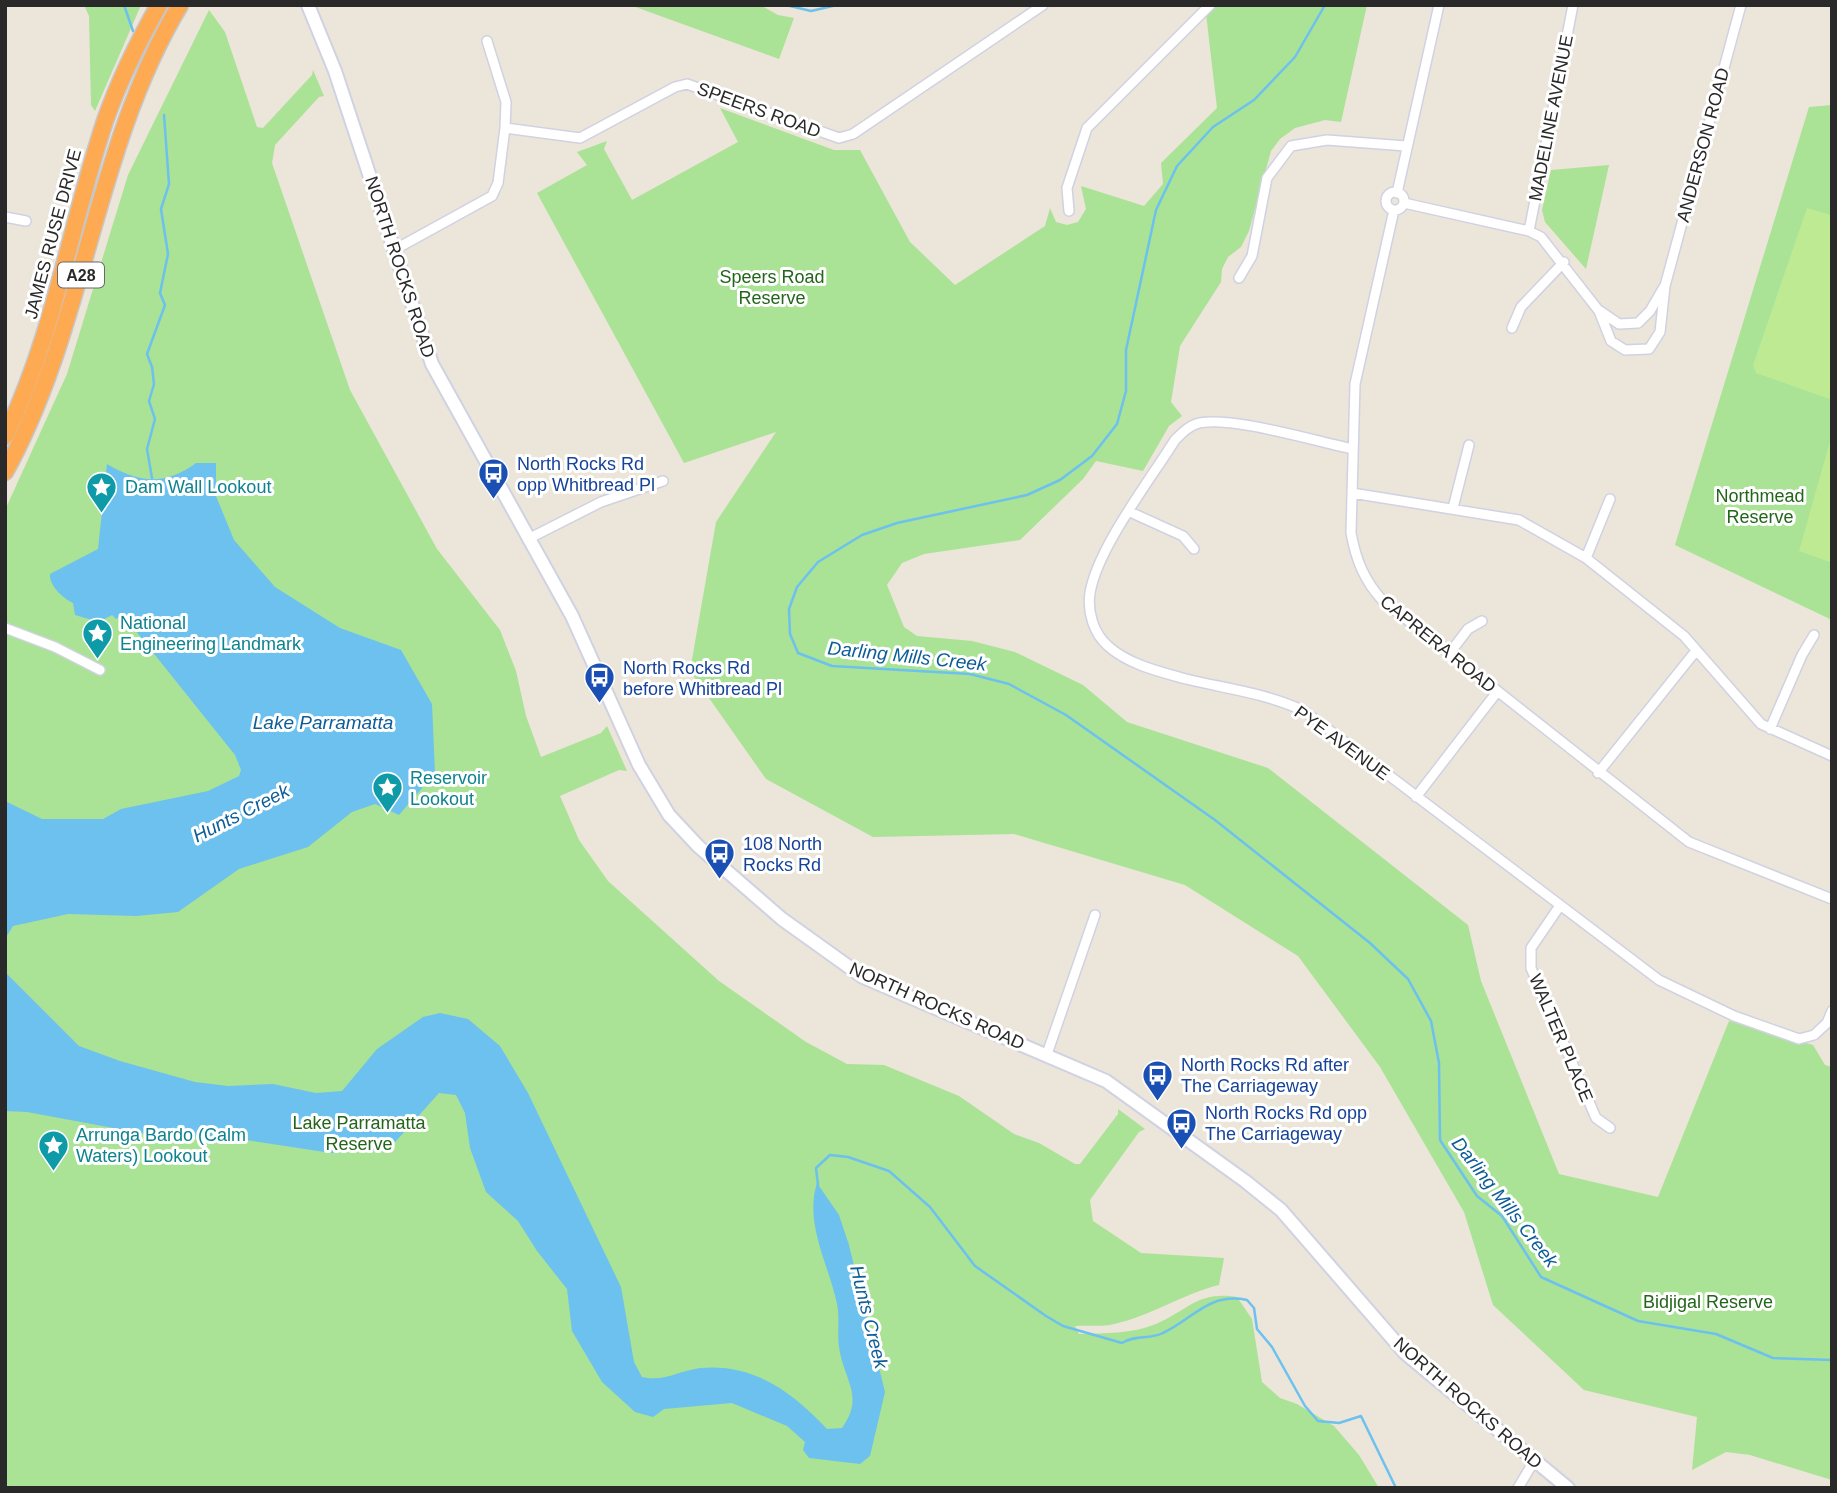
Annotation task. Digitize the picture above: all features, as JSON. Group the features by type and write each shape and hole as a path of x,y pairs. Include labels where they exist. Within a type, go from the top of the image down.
{"highway":[{"name":"JAMES RUSE DRIVE","path":"5,436 43,343 106,118 135,50 159,5"},
{"name":"JAMES RUSE DRIVE","path":"5,472 28,429 52,369 123,126 144,73 180,5"}],"main road":[{"name":"NORTH ROCKS ROAD","path":"308,5 335,71 432,364 572,616 649,784 669,815 698,846 782,919 863,977 1106,1081 1262,1194 1295,1225 1405,1353 1567,1488"}],"street":[{"name":"SPEERS ROAD","path":"505,128 580,138 675,86 687,84 839,138 853,134 1043,5"},
{"path":"1069,211 1067,188 1087,128 1210,5"},
{"path":"1397,193 1439,5"},
{"name":"MADELINE AVENUE","path":"1529,231 1573,5"},
{"name":"ANDERSON ROAD","path":"1529,231 1541,237 1564,262 1599,310 1611,341 1633,351 1649,349 1658,338 1665,286 1741,5"},
{"path":"394,250 492,196 498,183 506,103 487,41"},
{"path":"1240,278 1252,256 1268,178 1291,146 1327,140 1406,146"},
{"path":"1397,193 1402,196 1404,203 1400,209 1394,210 1388,206 1387,200 1390,194 1397,193"},
{"path":"1404,203 1529,231"},
{"name":"CAPRERA ROAD","path":"1394,210 1360,351 1353,449 1354,552 1369,585 1382,600 1449,654 1689,842 1832,898"},
{"path":"5,217 26,221"},
{"path":"1512,328 1521,307 1564,262"},
{"name":"ANDERSON ROAD","path":"1599,310 1619,324 1638,323 1650,312 1665,286"},
{"name":"PYE AVENUE","path":"1353,449 1225,422 1196,424 1175,440 1112,541 1090,593 1092,621 1108,646 1157,671 1266,695 1304,711 1559,907 1659,980 1746,1020 1799,1039 1814,1035 1827,1023 1832,1011"},
{"path":"1453,508 1469,445"},
{"path":"528,539 601,502 663,481"},
{"path":"1352,493 1519,520 1586,558 1684,636 1695,652 1761,724 1832,757"},
{"path":"1586,558 1610,499"},
{"path":"1130,512 1183,536 1194,549"},
{"path":"1449,654 1468,629 1482,621"},
{"path":"5,628 55,647 100,670"},
{"path":"1770,729 1801,655 1814,635"},
{"path":"1598,772 1695,652"},
{"path":"1416,797 1497,692"},
{"name":"WALTER PLACE","path":"1559,907 1531,948 1531,968 1595,1118 1610,1128"},
{"path":"1047,1054 1095,915"},
{"path":"1518,1488 1534,1461"}],"green space":[{"path":"84,5 141,5 95,111 91,105 89,16"},
{"path":"630,5 760,5 778,15 794,18 779,59"},
{"name":"Bidjigal Reserve","path":"1205,5 1367,5 1341,122 1325,120 1295,128 1280,139 1271,151 1249,231 1241,247 1228,257 1222,269 1221,282 1180,346 1171,402 1182,416 1169,426 1143,471 1096,461 1083,479 1020,540 924,554 902,563 887,585 904,627 917,636 972,641 1015,652 1083,685 1127,722 1268,768 1468,925 1481,981 1559,1174 1658,1197 1729,1021 1813,1045 1825,1065 1832,1067 1832,1480 1750,1455 1726,1452 1692,1470 1697,1417 1584,1390 1493,1305 1464,1212 1380,1067 1298,956 1185,885 1014,834 873,837 766,779 690,671 716,522 776,432 684,463 537,193 587,165 577,152 607,141 604,149 632,200 738,142 720,108 834,150 860,150 910,242 955,285 1045,226 1050,208 1056,222 1067,225 1078,222 1086,209 1081,186 1144,206 1163,184 1161,163 1217,108"},
{"name":"Lake Parramatta Reserve","path":"209,10 225,32 257,127 263,128 312,75 313,70 324,96 319,97 275,145 272,163 350,390 437,549 500,630 516,671 526,716 541,757 601,733 607,726 627,771 619,770 560,796 579,840 608,881 719,981 806,1042 847,1064 884,1065 959,1096 1014,1134 1039,1143 1075,1164 1080,1164 1118,1114 1118,1109 1145,1129 1139,1132 1090,1200 1093,1221 1141,1253 1224,1258 1219,1285 1114,1324 1075,1326 1079,1334 1137,1330 1167,1319 1202,1299 1237,1297 1252,1319 1262,1382 1280,1398 1297,1404 1334,1426 1359,1455 1379,1488 5,1488 5,510 67,374 128,175"},
{"name":"Northmead Reserve","path":"1832,105 1832,620 1675,545 1809,107"},
{"path":"1609,165 1586,269 1545,222 1542,210 1551,170"},
{"path":"1807,208 1832,215 1832,400 1756,373 1753,365"},
{"path":"1832,434 1832,563 1799,551"}],"water":[{"name":"Lake Parramatta","path":"196,463 216,463 216,496 234,540 275,587 340,628 401,650 432,704 435,773 399,815 375,804 352,812 308,847 239,869 178,912 136,916 68,914 13,926 5,939 5,801 42,819 103,819 121,809 208,791 239,776 241,770 235,755 123,615 116,619 112,615 99,622 75,615 73,603 57,591 50,578 50,574 98,549 107,464 130,475 152,479 174,476"},
{"path":"5,972 79,1046 120,1061 195,1082 228,1086 273,1084 316,1093 342,1091 377,1049 423,1017 440,1013 468,1019 500,1046 528,1093 621,1287 634,1362 642,1377 665,1377 700,1368 738,1370 755,1375 786,1392 827,1429 842,1428 849,1417 852,1397 839,1347 837,1304 816,1229 814,1198 817,1183 839,1215 849,1245 885,1392 870,1456 860,1464 809,1458 803,1450 805,1442 787,1426 732,1403 664,1409 653,1417 635,1412 602,1382 572,1331 567,1289 537,1251 518,1221 486,1192 470,1148 465,1113 456,1095 439,1093 388,1150 331,1153 239,1139 151,1135 27,1112 5,1111"}],"waterway":[{"name":"Hunts Creek","path":"124,5 133,31"},
{"name":"Darling Mills Creek","path":"786,5 811,11 837,5"},
{"name":"Darling Mills Creek","path":"1325,5 1295,57 1254,100 1213,127 1177,166 1156,210 1126,350 1126,391 1117,424 1092,456 1060,480 1027,495 897,523 862,535 818,562 797,587 789,609 790,634 798,653 832,666 970,674 1009,684 1066,715 1215,820 1370,943 1408,979 1431,1021 1439,1063 1440,1140 1477,1196 1502,1216 1541,1277 1638,1321 1716,1334 1773,1358 1832,1360"},
{"name":"Hunts Creek","path":"153,484 147,449 155,419 149,401 154,384 147,354 165,305 160,293 168,254 161,209 169,184 164,115"},
{"name":"Hunts Creek","path":"818,1185 816,1168 830,1155 848,1157 889,1171 930,1207 975,1266 1063,1326 1122,1343 1163,1333 1212,1303 1222,1300 1247,1300 1254,1308 1257,1329 1272,1347 1305,1406 1318,1421 1339,1423 1361,1416 1396,1488"}],"place":[{"name":"North Rocks Rd opp Whitbread Pl","path":"494,501"},
{"name":"Dam Wall Lookout","path":"102,514"},
{"name":"National Engineering Landmark","path":"97,660"},
{"name":"North Rocks Rd before Whitbread Pl","path":"600,705"},
{"name":"Reservoir Lookout","path":"387,815"},
{"name":"108 North Rocks Rd","path":"720,881"},
{"name":"North Rocks Rd after The Carriageway","path":"1158,1102"},
{"name":"North Rocks Rd opp The Carriageway","path":"1182,1150"},
{"name":"Arrunga Bardo (Calm Waters) Lookout","path":"53,1172"}],"park label":[{"name":"Speers Road Reserve","path":"772,287"}]}
